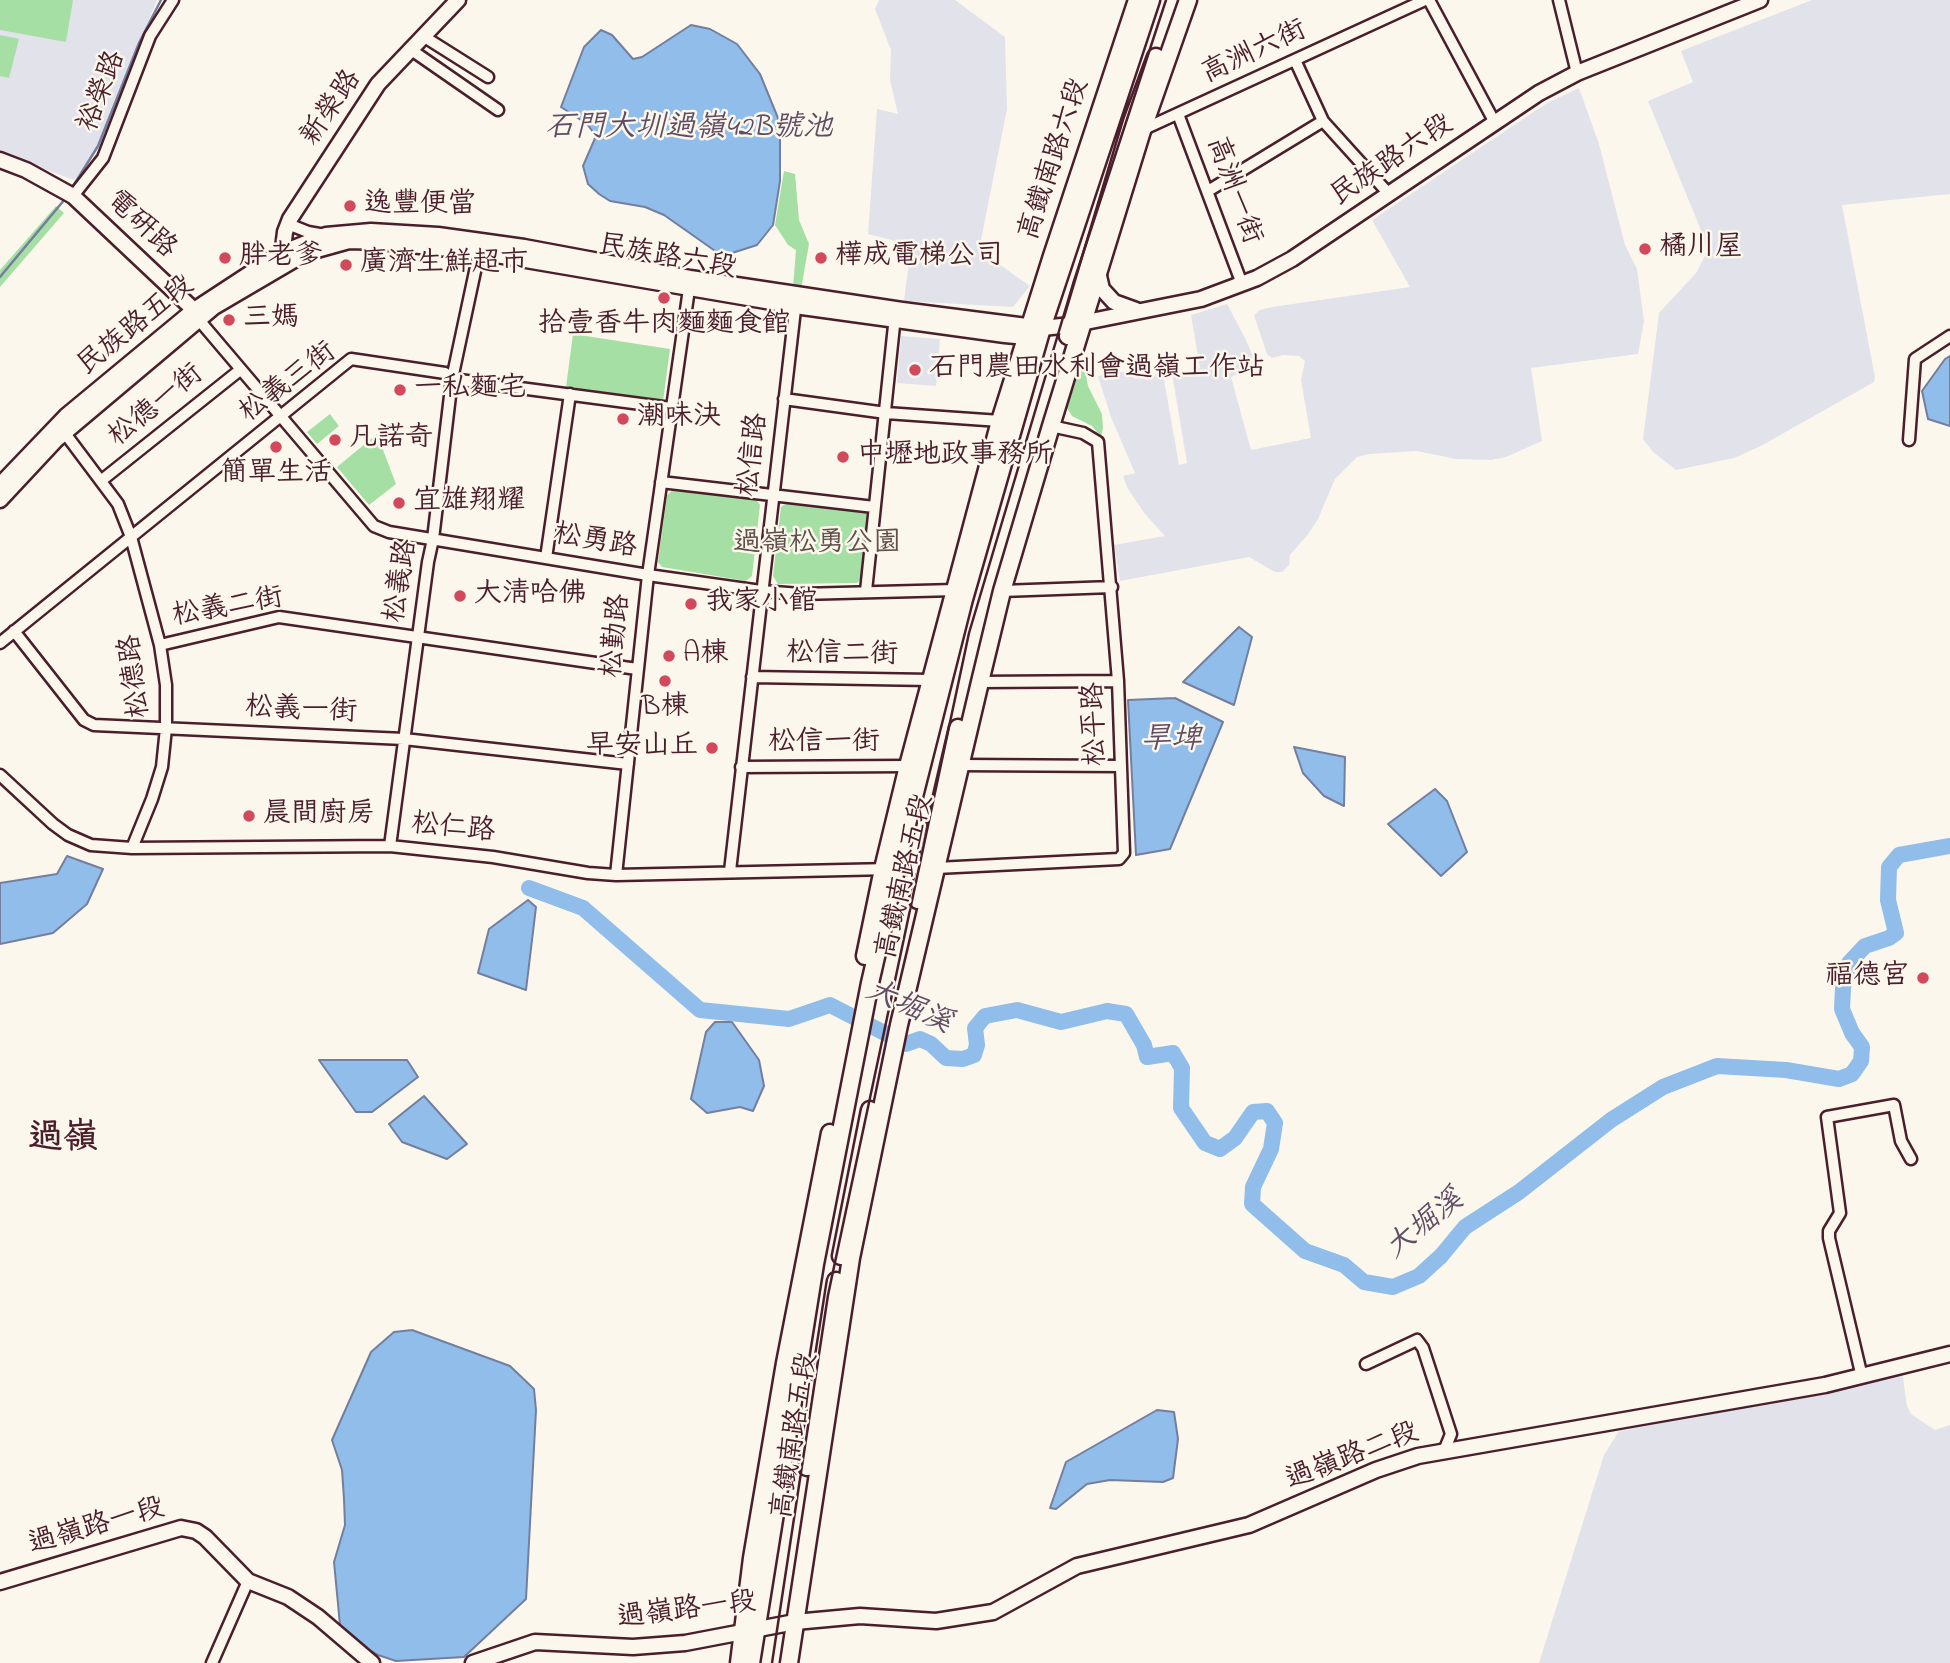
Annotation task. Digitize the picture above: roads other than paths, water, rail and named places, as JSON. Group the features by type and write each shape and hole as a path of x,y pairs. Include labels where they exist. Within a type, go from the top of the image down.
{"main road":[{"name":"高鐵南路六段","path":"1033,331 1137,0"},
{"name":"高鐵南路六段","path":"1033,331 1151,0"},
{"path":"1078,323 1132,122 1177,0"},
{"path":"1078,323 1099,276 1142,131 1188,0"},
{"name":"高鐵南路五段","path":"778,1663 790,1623 851,1258 930,868 960,765 1002,591 1051,426 1078,323"},
{"name":"高鐵南路五段","path":"789,1663 790,1623 808,1462 850,1202 930,868 990,597 1078,323"},
{"name":"高鐵南路五段","path":"738,1663 749,1631 908,766 1000,421 1033,331"},
{"name":"高鐵南路五段","path":"751,1663 749,1631 757,1532 813,1214 889,869 964,599 1033,331"},
{"path":"850,1202 851,1258"},
{"path":"813,1214 815,1264"},
{"path":"808,1462 826,1412"}],"street":[{"name":"裕榮路","path":"73,196 103,158 150,36 173,0"},
{"name":"新榮路","path":"283,259 289,219 378,84 458,0"},
{"path":"1427,0 1495,123"},
{"name":"高洲六街","path":"1142,131 1427,0"},
{"path":"1559,0 1577,73"},
{"name":"民族路六段","path":"328,240 480,246 796,300 1033,331 1201,299 1242,285 1292,260 1539,93 1577,73 1760,0"},
{"path":"423,36 488,77"},
{"path":"410,49 498,110"},
{"path":"1295,60 1323,121 1389,194"},
{"name":"高洲一街","path":"1178,114 1242,285"},
{"path":"1208,191 1323,121"},
{"name":"電研路","path":"0,160 26,170 73,196 194,315"},
{"name":"電研路","path":"0,170 49,190 194,315"},
{"path":"289,219 293,226 328,240"},
{"name":"民族路五段","path":"0,485 66,416 194,315 283,259 300,243 328,240"},
{"name":"松義路","path":"390,846 433,539 452,379 480,246"},
{"path":"1099,276 1102,289 1114,302 1141,311"},
{"name":"松勤路","path":"616,875 648,575 689,283"},
{"name":"松信路","path":"730,871 796,300"},
{"name":"民族路五段","path":"0,500 64,432 194,315"},
{"name":"松勇路","path":"194,315 374,526 389,532 761,591 801,594 955,590"},
{"path":"866,591 895,315"},
{"path":"1909,440 1915,359 1950,336"},
{"name":"松義三街","path":"0,643 351,359 445,373 452,379 671,408"},
{"name":"松德一街","path":"102,481 240,370"},
{"path":"546,558 570,394"},
{"path":"784,399 886,413 1000,421"},
{"name":"松平路","path":"930,868 1119,859 1124,853 1118,681 1098,442 1083,433 1051,426"},
{"name":"松德路","path":"64,432 118,504 131,537 160,645 166,685 162,767 132,848"},
{"path":"661,482 874,507"},
{"path":"1002,591 1112,587"},
{"name":"松義二街","path":"160,645 279,617 637,670"},
{"name":"松義一街","path":"14,631 84,720 94,725 404,739 628,764"},
{"name":"松信二街","path":"752,677 930,680"},
{"path":"980,682 1118,681"},
{"path":"960,765 1121,766"},
{"name":"松信一街","path":"741,767 908,766"},
{"name":"松仁路","path":"0,775 68,835 91,845 132,848 390,846 493,857 616,875 930,868"},
{"path":"1862,1377 1829,1238 1829,1231 1840,1213 1827,1117 1894,1105 1901,1141 1911,1160"},
{"path":"1366,1364 1417,1340 1423,1348 1451,1434 1444,1451"},
{"name":"過嶺路二段","path":"790,1623 860,1616 936,1621 993,1612 1077,1566 1249,1525 1376,1471 1444,1451 1862,1377 1950,1354"},
{"name":"過嶺路一段","path":"0,1582 181,1528 196,1531 248,1581 288,1597 318,1616 372,1663"},
{"path":"212,1663 248,1581"},
{"name":"過嶺路一段","path":"473,1663 535,1642 633,1647 685,1643 790,1623"}],"water":[{"name":"石門大圳過嶺42B號池","path":"691,25 710,29 737,44 760,74 780,123 780,181 773,225 757,245 729,254 718,253 664,215 645,207 610,201 599,194 588,184 583,166 596,136 587,124 561,107 584,47 601,30 612,35 633,59 642,57"},
{"path":"1950,356 1950,426 1928,419 1922,391"},
{"name":"旱埤","path":"1239,627 1252,637 1234,705 1183,682"},
{"name":"旱埤","path":"1175,698 1223,722 1170,849 1136,855 1128,700"},
{"path":"1294,747 1345,757 1344,806 1324,796 1303,773"},
{"path":"1435,789 1447,801 1467,852 1441,876 1388,824"},
{"path":"67,856 103,869 87,904 53,933 0,944 0,883 57,874"},
{"path":"528,900 536,907 526,990 478,973 489,929"},
{"path":"715,1022 732,1022 759,1060 764,1086 753,1111 740,1107 707,1113 691,1099 706,1032"},
{"path":"319,1060 407,1060 418,1077 372,1112 356,1112"},
{"path":"424,1096 467,1144 447,1159 402,1142 389,1124"},
{"path":"412,1330 510,1366 534,1389 536,1410 526,1599 464,1657 396,1661 345,1638 340,1625 334,1562 345,1525 344,1499 342,1470 332,1440 371,1352 394,1332"},
{"path":"1157,1410 1174,1412 1178,1439 1173,1478 1163,1482 1110,1480 1087,1484 1056,1509 1050,1508 1066,1462"}],"waterway":[{"path":"70,191 98,146 139,43 161,0"},
{"path":"0,277 65,199"},
{"name":"大堀溪","path":"529,888 583,908 700,1010 789,1019 830,1005 906,1044 920,1039 931,1044 946,1058 963,1059 974,1055 977,1045 975,1028 985,1016 1017,1010 1061,1022 1107,1011 1126,1014 1144,1045 1147,1057 1173,1053 1182,1068 1181,1108 1205,1143 1220,1149 1235,1138 1253,1112 1267,1111 1275,1123 1271,1149 1253,1187 1252,1204 1305,1251 1344,1265 1364,1282 1393,1287 1419,1276 1441,1256 1465,1227 1519,1192 1611,1120 1663,1087 1717,1066 1786,1070 1839,1079 1852,1074 1861,1061 1862,1047 1852,1033 1842,1009 1843,988 1849,963 1865,946 1896,933 1888,900 1889,867 1899,855 1950,846"}],"railway":[{"path":"772,1663 828,1295 969,633 1073,284 1166,0"}],"place":[{"name":"逸豐便當","path":"350,206"},
{"name":"橘川屋","path":"1645,249"},
{"name":"胖老爹","path":"225,258"},
{"name":"樺成電梯公司","path":"821,258"},
{"name":"廣濟生鮮超市","path":"346,265"},
{"name":"拾壹香牛肉麵麵食館","path":"664,298"},
{"name":"三媽","path":"229,320"},
{"name":"石門農田水利會過嶺工作站","path":"915,370"},
{"name":"一私麵宅","path":"400,390"},
{"name":"潮味決","path":"623,419"},
{"name":"凡諾奇","path":"335,440"},
{"name":"簡單生活","path":"276,447"},
{"name":"中壢地政事務所","path":"843,457"},
{"name":"宜雄翔耀","path":"399,503"},
{"name":"大清哈佛","path":"460,596"},
{"name":"我家小館","path":"691,604"},
{"name":"A棟","path":"669,656"},
{"name":"B棟","path":"665,681"},
{"name":"早安山丘","path":"712,748"},
{"name":"晨間廚房","path":"249,816"},
{"name":"福德宮","path":"1923,978"}],"district":[{"name":"過嶺","path":"63,1141"}],"park label":[{"name":"過嶺松勇公園","path":"817,545"}]}
